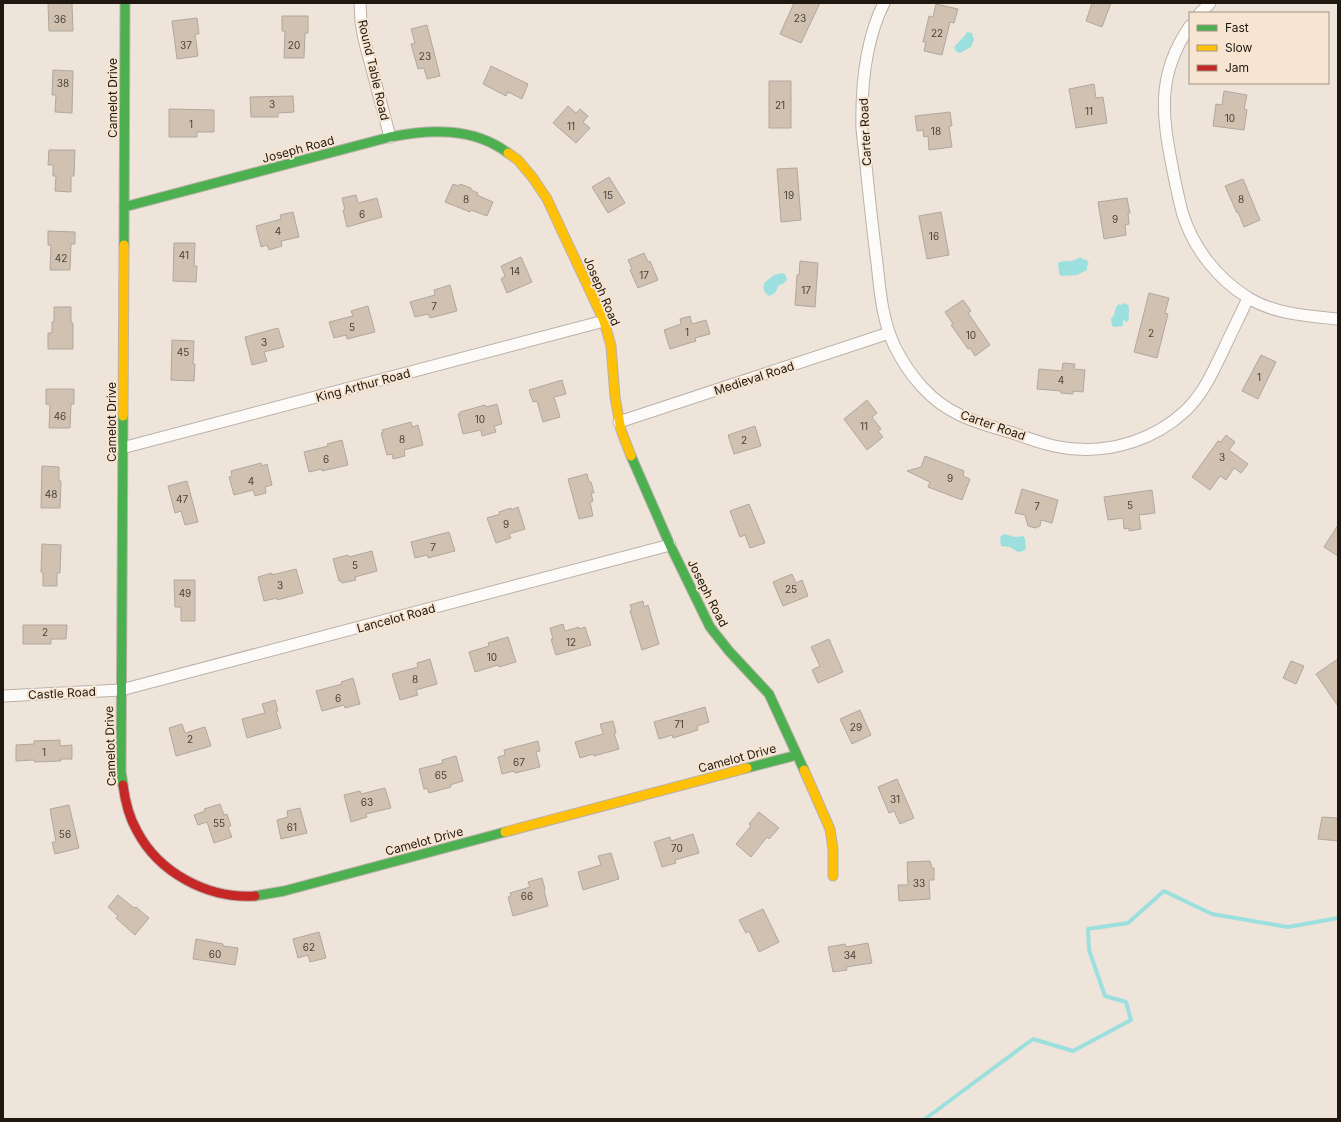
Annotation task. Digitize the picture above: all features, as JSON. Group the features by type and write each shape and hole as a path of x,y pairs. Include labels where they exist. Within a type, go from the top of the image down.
{"street":[{"name":"Camelot Drive","path":"125,3 121,771 126,801 136,828 143,841 159,860 172,872 209,891 224,895 255,896 284,891 797,754"},
{"name":"Round Table Road","path":"360,3 364,39 390,136"},
{"name":"Carter Road","path":"884,3 878,14 864,71 862,109 862,129 874,244 883,312 889,333 903,362 913,377 926,391 958,414 976,422 1052,445 1076,449 1100,449 1121,445 1144,438 1166,426 1184,412 1206,386 1248,298"},
{"path":"1201,12 1210,3"},
{"path":"1189,28 1171,60 1164,101 1167,141 1178,196 1189,230 1203,255 1223,278 1248,298 1263,305 1280,310 1338,319"},
{"name":"Joseph Road","path":"124,207 390,136 425,130 455,131 472,135 494,143 512,155 536,180 548,198 604,321 611,346 615,397 619,422 629,452 670,545 710,627 729,651 769,694 831,830 834,851 833,876"},
{"name":"King Arthur Road","path":"122,448 604,321"},
{"name":"Medieval Road","path":"619,422 889,333"},
{"name":"Lancelot Road","path":"121,690 670,545"},
{"name":"Castle Road","path":"3,696 121,690"}],"water":[{"path":"967,32 972,33 974,40 971,47 960,53 957,52 954,48"},
{"path":"1080,257 1084,260 1086,259 1089,264 1087,266 1087,270 1077,275 1061,276 1059,273 1058,263 1063,261 1071,261"},
{"path":"782,273 785,274 787,280 783,284 779,285 775,293 769,296 764,290 764,283 774,275"},
{"path":"1125,303 1129,307 1129,320 1127,322 1123,320 1123,326 1112,326 1111,319 1114,315 1116,307 1119,304 1121,305"},
{"path":"1004,534 1015,537 1023,536 1025,539 1026,549 1018,552 1010,547 1001,546 1000,537"}],"building":[{"path":"48,3 72,3 73,31 49,31"},
{"path":"794,3 820,3 801,43 780,34"},
{"path":"1092,3 1111,3 1102,27 1086,21"},
{"path":"936,4 958,9 954,23 950,22 942,55 924,51 926,42 923,42 929,16 933,17"},
{"path":"282,16 308,16 308,33 305,33 304,58 284,58 285,31 282,31"},
{"path":"197,18 199,34 195,34 198,56 177,59 172,21"},
{"path":"427,25 440,76 427,79 424,68 418,69 411,44 415,43 411,29"},
{"path":"491,66 528,84 522,99 508,92 506,96 483,84"},
{"path":"53,70 73,71 72,113 55,112 56,95 52,95"},
{"path":"769,81 791,81 791,128 769,128"},
{"path":"1094,84 1096,98 1103,97 1107,123 1076,128 1069,89"},
{"path":"1224,91 1247,95 1244,109 1247,110 1244,130 1213,126 1216,104 1222,105"},
{"path":"293,96 294,112 278,113 278,117 251,117 250,97"},
{"path":"568,106 576,113 580,109 588,116 583,122 590,128 576,143 553,123"},
{"path":"169,109 214,110 214,132 197,132 197,137 169,137"},
{"path":"950,112 952,126 949,126 952,147 929,150 928,136 924,137 923,130 917,131 915,116"},
{"path":"49,150 75,150 74,176 71,176 71,192 55,191 56,176 53,176 53,165 48,165"},
{"path":"797,168 801,220 781,222 777,169"},
{"path":"609,177 625,203 608,213 592,187"},
{"path":"1243,179 1260,220 1244,227 1225,186"},
{"path":"453,184 459,186 460,184 471,188 471,190 478,193 477,195 493,202 487,216 471,210 470,212 445,202"},
{"path":"356,195 358,203 377,198 382,217 347,227 342,198"},
{"path":"1127,198 1130,213 1128,213 1129,224 1125,225 1126,235 1104,239 1098,202"},
{"path":"293,212 299,237 281,241 282,246 269,250 267,245 261,247 256,226 281,219 280,215"},
{"path":"941,212 949,255 927,259 919,216"},
{"path":"48,231 75,232 75,244 71,244 70,270 50,270 51,245 48,245"},
{"path":"174,243 195,243 194,266 197,266 196,282 173,281"},
{"path":"644,253 648,262 650,261 658,280 638,288 630,270 632,269 628,260"},
{"path":"521,257 532,282 507,293 501,279 505,276 501,266"},
{"path":"800,261 818,263 815,307 795,305 797,275 799,275"},
{"path":"450,285 457,311 430,318 428,314 415,317 410,302 435,295 434,290"},
{"path":"1149,293 1169,298 1165,313 1168,314 1157,358 1134,352"},
{"path":"963,300 971,311 968,313 990,345 975,356 970,348 968,349 951,325 953,324 945,312"},
{"path":"368,306 375,332 347,339 346,335 334,338 329,322 353,316 351,311"},
{"path":"54,307 71,307 71,323 73,323 73,349 48,349 48,333 52,333"},
{"path":"690,316 692,324 706,320 710,334 695,338 696,341 670,349 664,330 681,324 680,319"},
{"path":"278,328 284,347 264,352 267,361 252,365 245,337"},
{"path":"172,340 194,341 194,381 171,380"},
{"path":"1261,355 1276,362 1258,399 1242,391"},
{"path":"1063,363 1075,364 1074,369 1085,370 1083,392 1073,391 1073,394 1061,393 1061,391 1037,389 1039,369 1062,371"},
{"path":"562,380 566,394 554,397 560,417 543,422 537,401 533,402 529,390"},
{"path":"46,389 74,389 74,404 71,404 70,428 49,428 50,405 46,404"},
{"path":"867,400 877,413 872,417 881,429 878,431 883,437 867,450 844,419"},
{"path":"497,404 502,424 494,426 496,432 482,436 481,430 463,434 458,414 460,414 460,412 485,405 486,407"},
{"path":"411,422 412,427 418,425 423,445 404,450 405,456 393,459 392,454 387,455 381,433 383,433 382,430"},
{"path":"755,426 761,446 734,454 728,435"},
{"path":"1226,435 1235,442 1229,450 1248,464 1241,473 1234,468 1226,480 1220,476 1210,490 1192,477 1218,441 1221,442"},
{"path":"342,440 348,465 322,471 322,469 309,472 304,452 328,446 327,444"},
{"path":"925,456 964,471 963,476 970,479 962,500 928,487 930,482 907,471 921,467"},
{"path":"261,463 262,466 267,464 272,485 265,487 266,493 255,496 253,490 234,495 229,477 232,476 231,471"},
{"path":"42,466 59,467 59,481 61,481 60,508 41,508"},
{"path":"587,474 594,493 591,493 593,501 590,502 593,516 579,519 568,479"},
{"path":"187,481 198,522 185,525 181,511 175,513 168,486"},
{"path":"1022,489 1058,500 1052,523 1041,520 1040,526 1035,528 1028,526 1025,515 1015,513"},
{"path":"1152,490 1155,513 1139,515 1141,529 1129,531 1129,528 1124,529 1123,518 1108,520 1104,497"},
{"path":"749,504 765,543 750,548 745,535 740,537 730,511"},
{"path":"518,507 525,529 509,534 511,538 496,543 487,518 500,514 499,512"},
{"path":"1338,525 1338,556 1324,547"},
{"path":"449,532 455,551 428,558 427,555 415,558 411,542"},
{"path":"42,544 61,545 60,573 57,573 57,586 43,586 43,573 41,572"},
{"path":"372,551 377,571 355,577 356,580 342,583 339,581 333,559 348,555 349,557"},
{"path":"296,569 303,593 277,600 277,598 264,601 258,577"},
{"path":"792,574 796,583 802,580 808,596 783,606 773,582"},
{"path":"174,580 195,580 195,621 181,621 181,607 175,607"},
{"path":"643,601 644,607 648,605 659,644 642,650 630,611 632,610 630,605"},
{"path":"563,624 565,631 585,627 591,645 556,655 551,639 553,639 550,628"},
{"path":"23,625 67,625 66,639 51,639 51,644 23,644"},
{"path":"508,637 516,662 499,667 498,665 475,672 469,652 489,646 488,643"},
{"path":"829,639 843,672 818,683 812,670 820,666 811,647"},
{"path":"430,659 437,684 416,690 418,695 400,700 392,674 418,667 417,663"},
{"path":"1338,659 1338,706 1316,674"},
{"path":"1291,661 1304,666 1296,684 1283,678"},
{"path":"353,678 360,704 345,708 344,705 322,711 316,691 342,684 341,682"},
{"path":"275,700 278,711 276,711 281,728 247,738 242,719 265,713 262,704"},
{"path":"705,707 709,722 697,726 698,730 673,738 672,735 659,739 654,722"},
{"path":"860,710 871,735 852,744 840,719"},
{"path":"613,721 616,733 614,733 619,749 580,758 575,742 603,734 600,724"},
{"path":"182,724 185,733 205,727 211,746 176,756 169,728"},
{"path":"60,740 60,746 72,745 72,759 35,762 34,760 16,761 16,745 34,744 34,741"},
{"path":"538,741 540,751 536,752 540,767 515,773 514,771 502,774 498,757 505,755 504,750"},
{"path":"456,756 463,781 450,785 451,787 429,793 427,788 424,789 419,769 443,763 442,760"},
{"path":"897,779 914,818 900,824 894,811 889,813 878,787"},
{"path":"385,788 391,808 366,814 367,817 351,822 344,795 360,791 361,794"},
{"path":"220,804 224,815 227,814 231,826 228,827 232,837 214,843 207,822 198,825 194,815 205,811 204,809"},
{"path":"69,805 79,848 55,854 52,842 56,842 50,809"},
{"path":"300,808 307,833 281,839 277,820 288,817 287,811"},
{"path":"759,812 779,828 769,839 767,837 751,857 736,844 751,826 749,824"},
{"path":"1322,817 1338,818 1338,841 1318,839"},
{"path":"693,834 699,853 675,860 676,863 662,867 654,842 670,837 671,841"},
{"path":"611,853 619,879 583,890 578,872 601,865 598,856"},
{"path":"930,861 932,868 934,868 934,880 929,880 930,899 899,901 898,885 908,885 907,862"},
{"path":"542,878 548,906 513,916 508,897 511,896 510,893 530,887 528,882"},
{"path":"118,895 149,918 135,935 116,918 118,916 108,907"},
{"path":"763,909 779,942 759,952 749,931 746,933 739,920"},
{"path":"319,932 326,958 310,962 308,955 298,958 293,939"},
{"path":"196,939 238,948 235,965 193,959"},
{"path":"868,943 872,963 846,967 847,970 833,972 828,947 845,944 846,947"}],"waterway":[{"path":"925,1119 1033,1039 1073,1051 1131,1020 1126,1002 1105,996 1089,950 1088,929 1128,923 1164,891 1212,914 1288,927 1338,918"}],"traffic: fast":[{"path":"124,245 125,3"},
{"path":"124,207 405,134 421,132 451,132 466,134 481,138 508,153"},
{"path":"123,416 121,771 123,785"},
{"path":"631,456 670,545 710,627 729,651 769,694 804,770"},
{"path":"747,768 797,755"},
{"path":"255,896 284,891 505,832"}],"traffic: slow":[{"path":"508,153 518,160 533,178 547,199 604,321 611,346 615,397 621,430 631,456"},
{"path":"123,416 124,245"},
{"path":"505,832 747,768"},
{"path":"804,770 830,829 833,849 833,876"}],"traffic: jam":[{"path":"123,785 128,809 137,831 146,846 172,871 203,888 237,896 255,896"}]}
